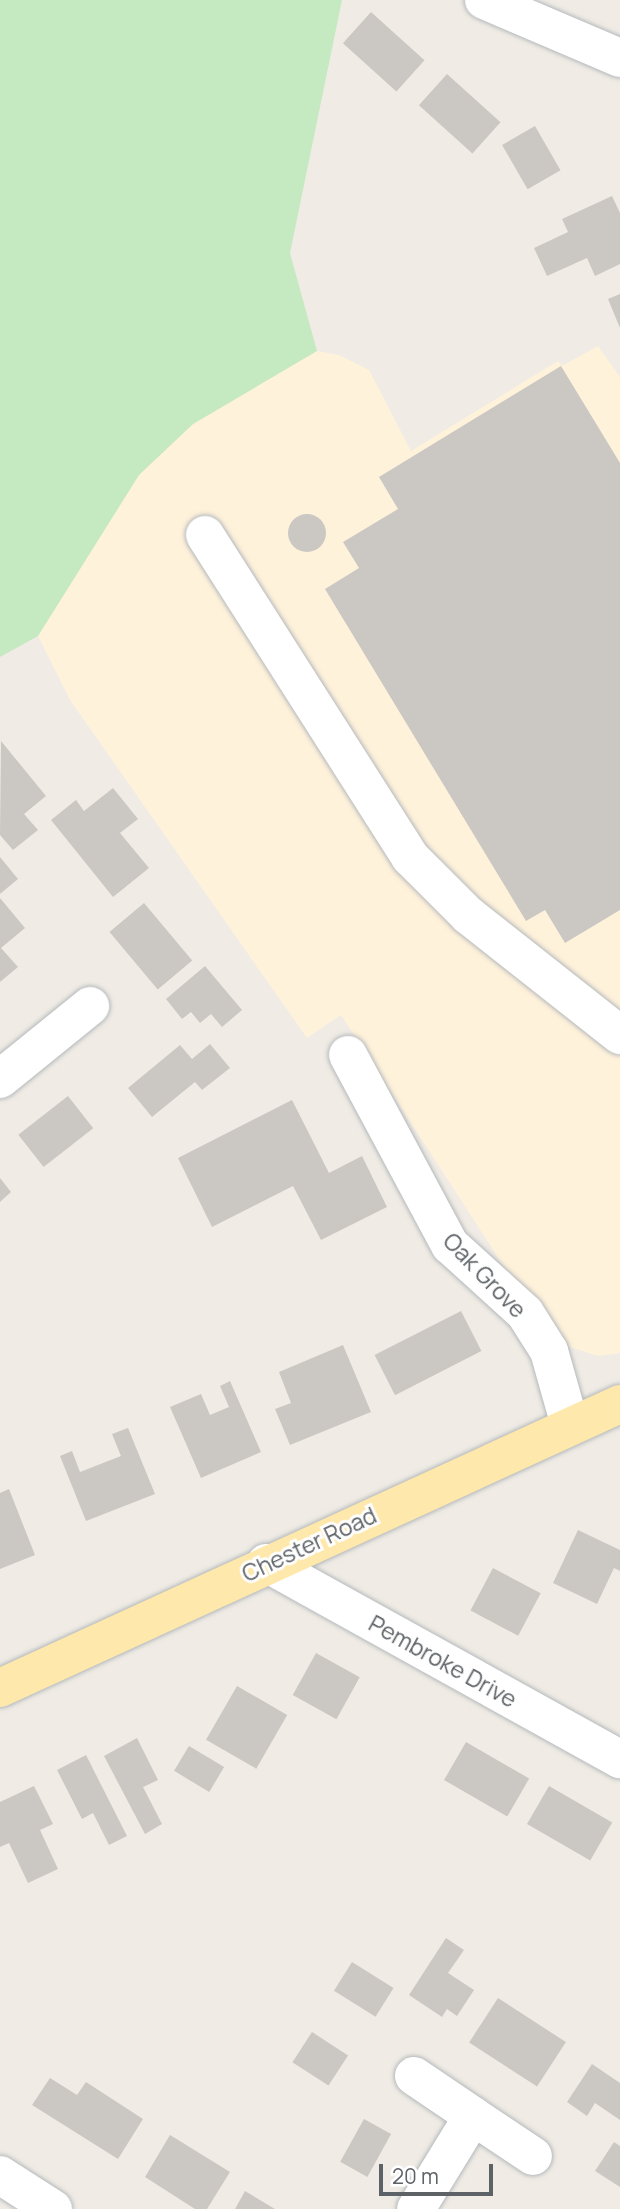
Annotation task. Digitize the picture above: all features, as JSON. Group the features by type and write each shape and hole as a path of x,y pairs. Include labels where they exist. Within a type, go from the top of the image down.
{"main road":[{"name":"Chester Road","path":"0,1688 266,1563 620,1404"}],"street":[{"path":"484,0 620,58"},
{"path":"205,535 410,858 468,915 620,1035"},
{"path":"0,1079 90,1006"},
{"name":"Oak Grove","path":"348,1055 450,1245 525,1313 549,1351 570,1425"},
{"name":"Pembroke Drive","path":"266,1563 620,1759"},
{"path":"414,2076 533,2155"},
{"path":"416,2209 473,2116"},
{"path":"0,2175 48,2208"}],"shaded area":[{"path":"598,346 620,377 620,1353 598,1356 570,1347 514,1282 341,1015 307,1038 70,700 38,636 139,475 193,424 317,351 339,355 369,370 411,451 558,361 562,366"}],"green space":[{"path":"0,0 342,0 290,253 317,351 193,424 139,475 38,636 0,657"}],"building":[{"path":"371,12 425,60 396,91 343,43"},
{"path":"447,74 501,122 472,153 419,105"},
{"path":"535,126 560,170 528,189 502,145"},
{"path":"612,196 620,213 620,264 595,276 587,258 547,276 534,248 568,232 562,219"},
{"path":"620,294 620,328 608,299"},
{"path":"561,366 620,463 620,910 565,943 545,910 526,921 325,589 359,568 343,542 398,509 379,477"},
{"path":"307,514 320,520 326,533 320,546 307,552 294,546 288,533 294,520"},
{"path":"1,741 46,796 24,814 38,830 13,850 0,835"},
{"path":"113,788 138,819 120,833 149,868 113,897 51,820 76,800 84,811"},
{"path":"0,857 18,879 0,894"},
{"path":"0,898 25,928 1,948 18,967 0,982"},
{"path":"144,903 192,960 158,989 110,932"},
{"path":"205,966 242,1010 222,1027 211,1014 200,1023 191,1012 182,1019 166,999"},
{"path":"210,1044 230,1068 202,1090 195,1082 152,1117 128,1088 180,1045 192,1059"},
{"path":"68,1096 93,1128 44,1167 18,1135"},
{"path":"292,1100 329,1173 362,1156 387,1207 321,1240 293,1186 212,1227 178,1158"},
{"path":"0,1178 11,1192 0,1202"},
{"path":"461,1311 481,1351 395,1395 375,1355"},
{"path":"343,1345 371,1412 290,1445 275,1409 291,1403 279,1372"},
{"path":"230,1381 261,1452 201,1478 170,1407 201,1394 210,1415 229,1407 220,1386"},
{"path":"128,1428 155,1494 86,1521 60,1456 72,1451 80,1472 121,1456 112,1434"},
{"path":"9,1489 35,1555 0,1569 0,1493"},
{"path":"578,1530 620,1550 620,1571 614,1568 597,1604 553,1583"},
{"path":"493,1568 541,1593 518,1636 470,1610"},
{"path":"316,1653 360,1677 336,1719 293,1695"},
{"path":"237,1686 287,1715 256,1769 206,1740"},
{"path":"137,1738 158,1780 143,1787 162,1824 145,1834 104,1756"},
{"path":"466,1742 529,1778 507,1817 444,1780"},
{"path":"189,1746 224,1767 209,1792 174,1771"},
{"path":"86,1755 127,1836 109,1845 93,1813 82,1819 57,1770"},
{"path":"34,1786 53,1824 40,1830 58,1869 28,1883 9,1843 0,1847 0,1802"},
{"path":"549,1786 612,1822 590,1861 527,1824"},
{"path":"446,1938 464,1950 448,1973 474,1990 457,2016 447,2009 442,2017 409,1995"},
{"path":"352,1962 394,1988 376,2017 334,1991"},
{"path":"498,1998 566,2042 537,2087 469,2042"},
{"path":"312,2032 348,2055 328,2086 292,2062"},
{"path":"592,2064 620,2083 620,2120 595,2103 587,2116 567,2102"},
{"path":"50,2078 77,2095 86,2082 143,2119 118,2159 32,2105"},
{"path":"364,2119 391,2134 367,2177 340,2162"},
{"path":"170,2135 230,2172 207,2209 195,2209 145,2177"},
{"path":"614,2142 620,2146 620,2187 595,2171"},
{"path":"245,2191 275,2209 235,2209"}]}
